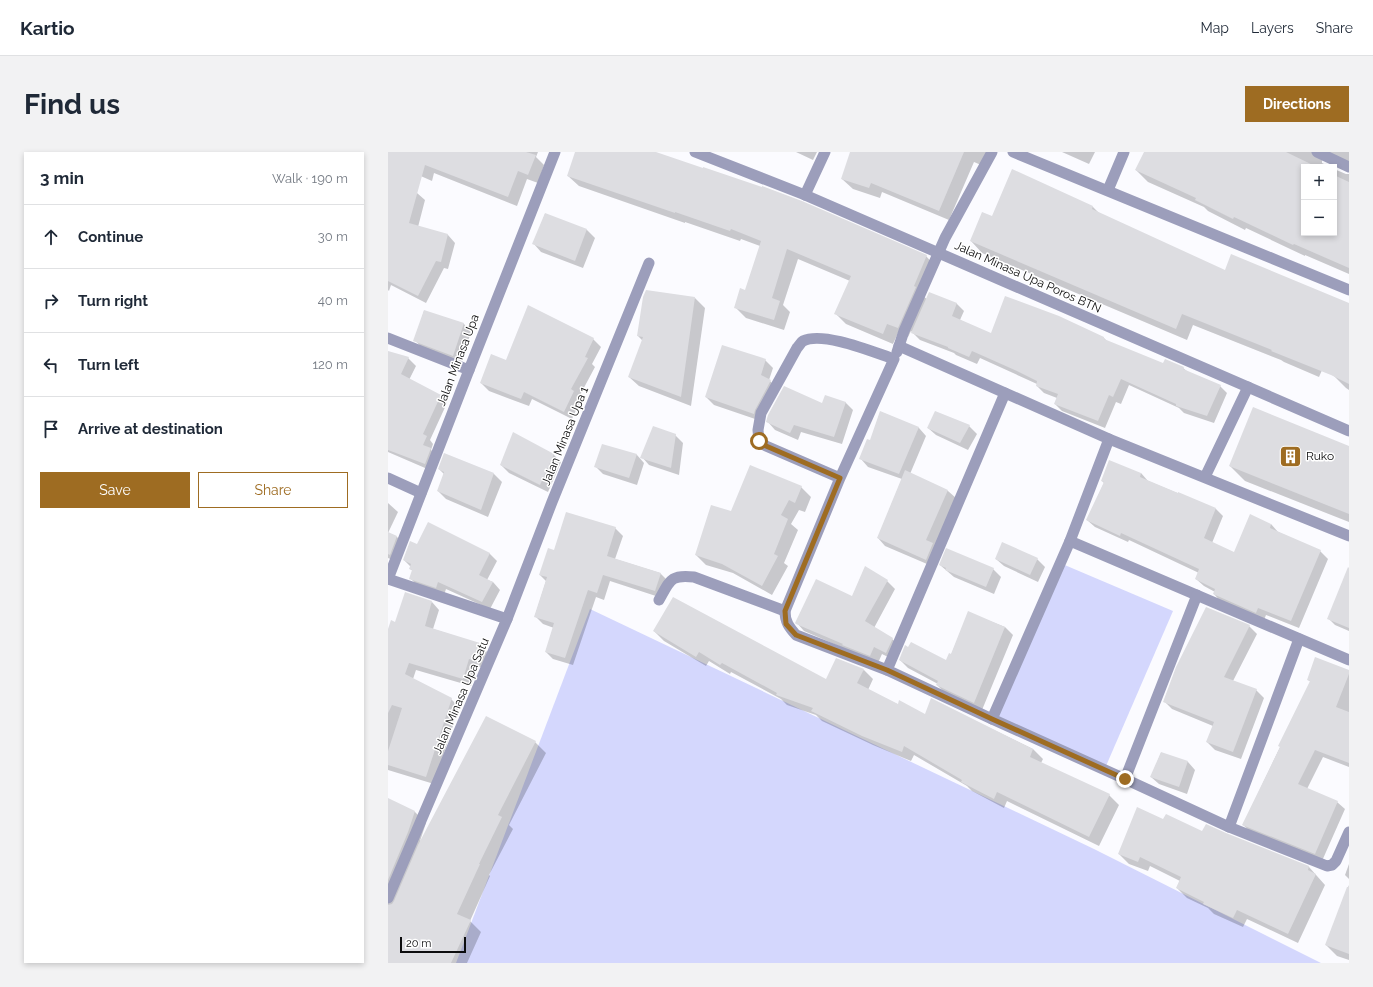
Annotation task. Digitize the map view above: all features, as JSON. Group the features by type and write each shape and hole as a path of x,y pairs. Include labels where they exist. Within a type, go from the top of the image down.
{"street":[{"name":"Jalan Minasa Upa","path":"388,579 555,152"},
{"name":"Jalan Minasa Upa Poros BTN","path":"695,152 805,195 939,252 1349,431"},
{"path":"805,195 825,152"},
{"path":"992,152 945,238 904,331 894,359 840,478 785,611 786,624 796,635 887,670 1229,827 1327,866 1332,865 1336,861 1349,832"},
{"path":"1013,152 1349,290"},
{"path":"1108,190 1124,152"},
{"path":"1317,152 1349,167"},
{"name":"Jalan Minasa Upa 1","path":"507,619 552,502 649,263"},
{"path":"388,338 469,370"},
{"path":"840,478 761,443 759,441 758,430 761,413 797,348 803,341 830,338 894,359"},
{"path":"899,346 1109,439 1349,536"},
{"path":"1205,477 1248,387"},
{"path":"887,670 1005,393"},
{"path":"992,719 1070,541 1109,439"},
{"path":"388,478 421,493"},
{"path":"1070,541 1349,660"},
{"path":"659,600 671,580 674,577 682,575 694,577 785,611"},
{"path":"388,579 507,619"},
{"path":"1125,779 1197,595"},
{"name":"Jalan Minasa Upa Satu","path":"388,898 507,619"},
{"path":"1229,827 1299,639"}],"shaded area":[{"path":"1060,563 1173,611 1106,766 993,718"},
{"path":"590,609 1094,849 1321,963 456,963"}],"building":[{"path":"388,152 526,152 536,155 528,175 518,171 508,197 425,165 409,223 448,234 441,262 436,261 418,296 388,281"},
{"path":"575,152 656,152 762,186 802,201 927,255 914,286 916,287 898,328 887,324 883,334 834,314 851,276 787,249 772,298 780,301 774,320 734,308 740,288 745,290 761,241 731,229 730,231 567,176"},
{"path":"850,152 964,152 939,211 871,183 869,188 841,179"},
{"path":"1144,152 1286,152 1311,164 1301,164 1301,236 1337,236 1337,176 1349,182 1349,268 1294,244 1293,245 1234,217 1233,219 1195,200 1196,198 1135,170"},
{"path":"1012,169 1093,206 1092,209 1225,270 1231,254 1349,303 1349,384 1331,375 1271,351 1272,350 1182,314 1176,329 970,241 982,212 992,216"},
{"path":"545,213 587,229 575,261 532,244"},
{"path":"646,290 695,297 681,397 628,377 643,337 637,336 643,297"},
{"path":"929,292 957,303 952,316 991,333 1005,296 1059,316 1104,337 1104,339 1163,363 1165,359 1184,367 1183,369 1221,385 1207,416 1176,406 1176,404 1121,379 1113,397 1109,395 1098,421 1054,404 1058,394 1036,386 1037,381 1017,371 972,351 969,357 948,347 911,333"},
{"path":"528,305 594,338 585,357 588,358 571,389 574,391 564,412 524,392 521,399 480,383 491,354 506,360"},
{"path":"424,310 464,323 453,356 413,341"},
{"path":"722,345 766,359 761,375 771,380 754,414 705,397"},
{"path":"388,351 409,357 401,374 441,395 423,434 427,436 423,445 431,448 425,464 388,450"},
{"path":"784,386 822,403 825,395 846,402 834,437 794,425 790,433 766,422 768,415"},
{"name":"Ruko","path":"1253,407 1349,446 1349,514 1229,466"},
{"path":"880,411 919,427 899,474 859,459 867,439 870,440"},
{"path":"935,411 970,425 960,443 927,428"},
{"path":"653,426 676,434 671,468 640,458"},
{"path":"513,432 554,454 540,485 500,465"},
{"path":"602,444 637,454 629,478 594,467"},
{"path":"444,453 494,473 481,510 437,491 444,472 438,469"},
{"path":"1109,460 1141,473 1140,477 1216,508 1204,538 1234,552 1250,514 1271,524 1270,528 1321,550 1291,621 1258,608 1256,613 1213,594 1215,589 1195,579 1199,569 1121,533 1120,536 1086,520 1104,482 1101,481"},
{"path":"750,465 802,486 795,503 789,500 781,515 788,519 774,554 778,556 762,586 722,564 695,555 711,505 731,511"},
{"path":"905,470 948,490 926,540 933,543 926,560 877,538"},
{"path":"566,512 616,527 607,556 661,573 655,591 603,575 597,593 588,590 565,658 545,652 554,623 534,617 547,577 539,575 548,548 554,550"},
{"path":"428,522 490,553 479,575 493,582 482,602 438,582 436,588 409,579 412,570 409,569 411,564 403,560 410,541 417,544"},
{"path":"388,532 397,536 390,555 388,554"},
{"path":"1002,542 1038,558 1030,575 995,559"},
{"path":"946,548 994,568 986,587 945,570 946,568 939,565"},
{"path":"865,566 888,580 865,621 893,638 886,653 874,647 870,656 842,645 843,644 795,623 816,579 852,596"},
{"path":"1348,567 1349,568 1349,628 1327,619"},
{"path":"405,592 432,601 425,626 480,643 475,661 469,659 463,679 409,663 405,674 452,698 426,777 388,765 388,751 402,708 392,705 388,713 388,629 391,620 395,622"},
{"path":"673,597 826,679 836,658 864,669 857,683 898,704 899,700 925,714 931,698 1033,749 1030,757 1110,794 1089,837 997,792 994,799 961,782 962,780 904,746 902,752 862,736 811,711 813,708 776,695 777,693 722,663 720,665 699,652 696,657 653,631"},
{"path":"1206,607 1250,625 1224,677 1257,689 1233,752 1206,742 1214,722 1163,702 1176,667"},
{"path":"968,611 1005,627 974,703 936,685 938,681 899,660 905,645 908,647 911,642 946,660 949,653 951,654"},
{"path":"1315,657 1349,670 1349,674 1336,707 1349,712 1349,763 1315,750 1298,784 1338,801 1315,854 1242,825 1310,681 1307,680"},
{"path":"486,716 536,741 498,815 502,817 457,914 471,920 451,963 388,963 388,905 392,904 394,901 418,845"},
{"path":"1161,752 1188,761 1179,787 1150,777"},
{"path":"388,798 415,811 388,880"},
{"path":"1137,807 1163,819 1166,814 1202,831 1206,824 1309,866 1308,870 1316,874 1288,934 1237,910 1233,918 1203,904 1204,902 1176,888 1181,877 1140,857 1138,862 1118,854"},
{"path":"1347,887 1349,887 1349,954 1325,945"}],"place":[{"name":"Ruko","path":"1291,456"}],"route":[{"path":"759,441 766,446 840,478 785,611 786,624 796,635 887,670 1125,779"}]}
